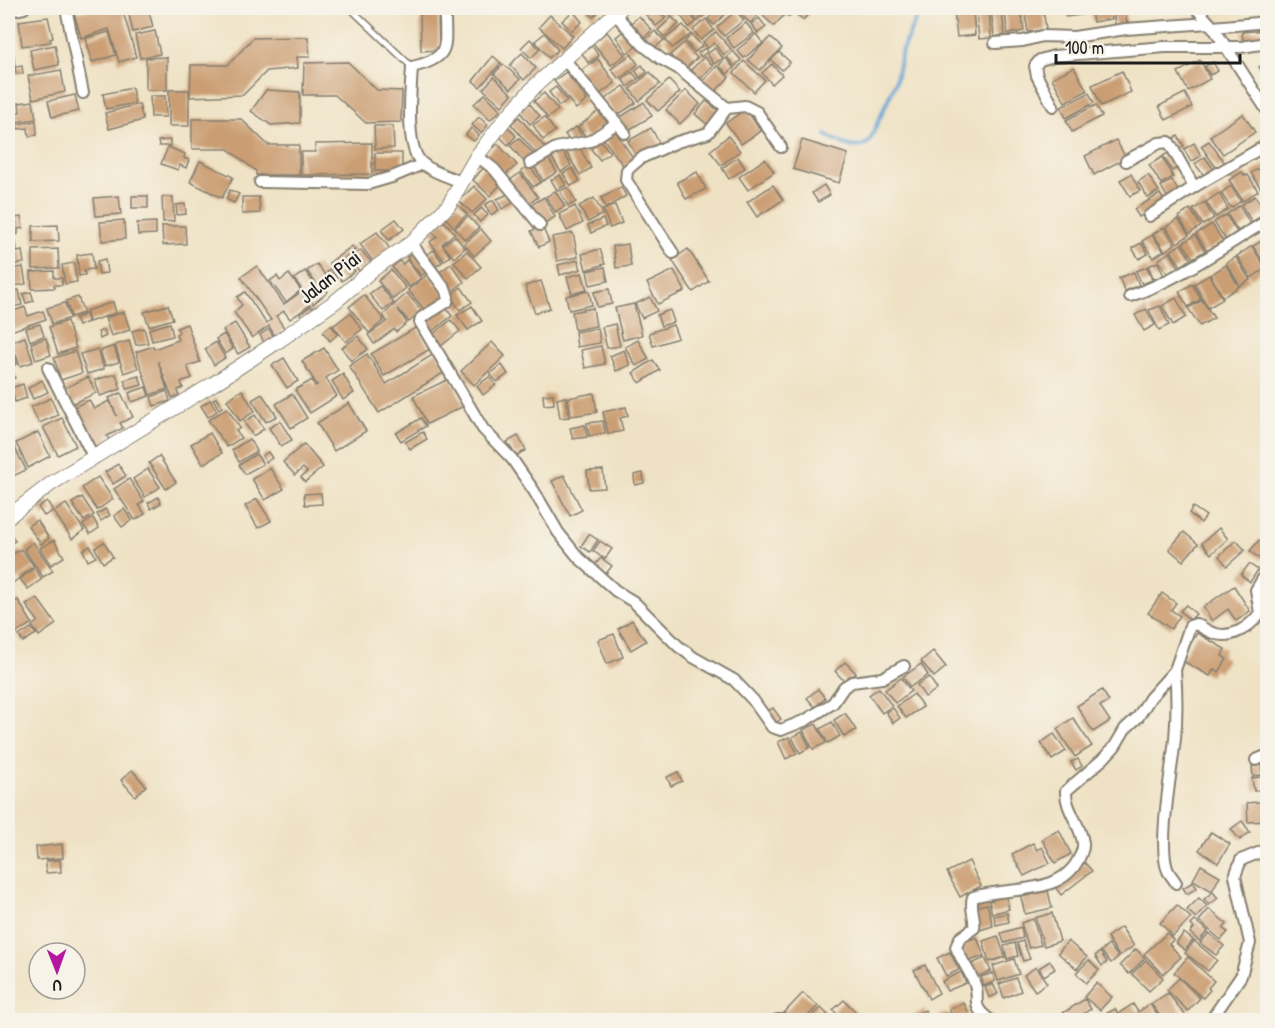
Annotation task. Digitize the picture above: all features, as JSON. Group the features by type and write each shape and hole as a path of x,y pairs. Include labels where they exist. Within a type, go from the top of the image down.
{"street":[{"path":"8,11 24,8"},
{"path":"66,8 83,93"},
{"path":"445,8 444,48 441,56 430,63 412,67 410,117 416,155 423,164 444,176 462,182"},
{"path":"1196,8 1227,47 1268,112"},
{"path":"618,11 643,45 679,69 727,108 745,106 757,112 781,147"},
{"name":"Jalan Piai","path":"8,517 52,483 280,340 336,301 372,270 411,243 448,206 477,156 505,119 535,86 618,11"},
{"path":"995,43 1023,41 1042,36 1074,37 1126,29 1268,22"},
{"path":"1053,106 1036,76 1035,66 1040,60 1054,56 1165,47 1227,47 1268,43"},
{"path":"564,59 625,133"},
{"path":"673,253 626,180 627,170 641,158 677,141 708,133 727,108"},
{"path":"530,163 556,148 590,141 617,123"},
{"path":"1126,161 1159,144 1169,142 1194,186"},
{"path":"1149,216 1194,186 1268,144"},
{"path":"477,156 494,169 540,225"},
{"path":"260,182 368,184 423,164"},
{"path":"1130,296 1175,277 1268,220"},
{"path":"411,243 446,289 448,297 447,302 421,318 420,322 483,429 512,459 558,532 578,557 616,591 634,602 678,646 734,680 753,700 772,727 781,730 806,720 833,702 844,687 852,682 882,678 904,666"},
{"path":"48,368 94,458"},
{"path":"990,1020 980,1014 977,1008 976,986 956,947 960,938 974,928 971,900 973,897 991,892 1043,886 1063,878 1076,865 1084,847 1082,831 1066,799 1066,791 1115,746 1125,729 1138,717 1150,698 1175,670 1190,626 1196,624 1211,633 1222,635 1234,633 1251,624 1260,613 1256,590 1268,570"},
{"path":"1175,670 1177,696 1175,736 1165,831 1165,859 1168,872 1176,883"},
{"path":"1256,760 1268,755"},
{"path":"1211,1020 1241,976 1250,943 1234,876 1241,860 1252,853 1268,849"},
{"path":"777,1020 783,1020"}],"lane":[{"path":"350,8 412,67"}],"building":[{"path":"94,8 122,8 136,57 119,62 109,29 81,38 74,13"},
{"path":"148,8 153,27 133,32 128,10"},
{"path":"602,8 593,17 586,10"},
{"path":"640,8 656,8 665,19 656,26"},
{"path":"659,8 672,8 675,11 667,18"},
{"path":"684,8 696,22 689,27 678,12"},
{"path":"687,8 710,8 712,10 697,21"},
{"path":"719,8 728,11 714,25 708,19"},
{"path":"750,8 758,15 750,23 740,13"},
{"path":"764,8 776,8 784,15 774,26 759,12"},
{"path":"779,8 794,8 796,10 789,17"},
{"path":"801,8 814,8 803,20 795,13"},
{"path":"989,8 991,38 979,39 976,9"},
{"path":"1001,8 1005,35 994,37 991,9"},
{"path":"1004,8 1021,8 1024,31 1008,34"},
{"path":"1024,8 1043,8 1046,30 1028,32"},
{"path":"1065,8 1086,8 1087,14 1066,17"},
{"path":"1090,8 1110,8 1112,19 1093,22"},
{"path":"1113,8 1125,8 1127,24 1115,25"},
{"path":"1245,8 1261,8 1262,10 1245,10"},
{"path":"573,11 582,22 571,31 562,21"},
{"path":"736,11 744,20 724,36 717,27"},
{"path":"973,11 975,35 957,37 954,12"},
{"path":"438,12 439,50 421,51 420,13"},
{"path":"550,15 573,36 562,48 539,27"},
{"path":"639,16 652,30 642,40 629,25"},
{"path":"48,17 53,38 50,39 51,42 22,46 19,21"},
{"path":"672,17 679,24 664,37 658,30"},
{"path":"759,18 766,27 758,33 751,24"},
{"path":"706,19 714,30 701,40 693,30"},
{"path":"746,23 754,33 734,48 726,38"},
{"path":"683,25 691,34 672,48 665,39"},
{"path":"625,30 637,46 627,53 616,37"},
{"path":"1268,30 1268,38 1243,40 1242,32"},
{"path":"155,31 160,54 140,58 135,35"},
{"path":"655,31 664,40 652,50 644,41"},
{"path":"109,32 116,55 92,62 86,38"},
{"path":"607,32 625,55 611,65 593,43"},
{"path":"716,32 731,49 724,55 714,43 708,48 703,42"},
{"path":"545,33 558,50 549,58 535,41"},
{"path":"756,34 763,43 744,58 737,50"},
{"path":"692,35 702,46 695,52 685,41"},
{"path":"308,37 310,57 297,57 298,68 267,71 243,95 190,97 191,65 228,65 253,38"},
{"path":"770,37 782,48 760,70 748,60"},
{"path":"530,39 540,49 531,58 521,48"},
{"path":"684,43 697,58 684,70 670,55"},
{"path":"55,45 59,65 34,70 30,50"},
{"path":"592,46 599,56 588,63 582,53"},
{"path":"705,48 707,52 701,57 698,53"},
{"path":"715,48 723,58 714,64 707,54"},
{"path":"8,50 13,51 15,67 12,67 13,76 8,77"},
{"path":"733,51 741,60 735,66 727,57"},
{"path":"779,52 790,62 782,70 771,60"},
{"path":"522,53 536,68 524,80 510,65"},
{"path":"631,54 638,64 619,79 611,69"},
{"path":"493,56 501,63 480,87 473,81"},
{"path":"167,57 167,90 146,90 146,58"},
{"path":"704,57 713,66 700,79 691,70"},
{"path":"726,58 734,68 727,74 719,65"},
{"path":"598,59 615,83 597,96 580,71"},
{"path":"1200,60 1210,79 1188,91 1178,72"},
{"path":"744,61 765,80 754,92 734,73"},
{"path":"1268,61 1268,80 1259,67"},
{"path":"348,62 377,90 402,91 401,122 366,123 335,95 303,95 304,63"},
{"path":"1213,62 1218,71 1210,75 1205,66"},
{"path":"503,64 520,79 511,89 494,74"},
{"path":"772,64 782,75 772,84 762,73"},
{"path":"642,65 647,72 640,78 635,70"},
{"path":"22,66 23,73 16,74 15,67"},
{"path":"717,66 729,77 715,92 703,81"},
{"path":"1074,67 1087,91 1065,102 1052,78"},
{"path":"61,70 65,92 33,99 28,76"},
{"path":"1122,71 1131,92 1101,106 1092,85"},
{"path":"566,72 587,100 576,109 554,81"},
{"path":"632,72 638,79 628,87 622,79"},
{"path":"650,72 660,84 639,101 630,89"},
{"path":"494,77 512,94 502,106 483,89"},
{"path":"669,80 680,92 658,111 647,100"},
{"path":"624,86 636,103 616,116 605,99"},
{"path":"556,87 567,101 559,106 549,92"},
{"path":"132,88 135,103 106,109 103,94"},
{"path":"169,90 189,90 189,126 169,126"},
{"path":"266,90 300,92 300,123 271,125 251,111"},
{"path":"686,90 700,104 680,124 666,110"},
{"path":"544,93 558,110 548,118 534,101"},
{"path":"1089,93 1094,103 1066,118 1061,107"},
{"path":"1185,93 1192,107 1166,120 1159,106"},
{"path":"485,94 501,110 490,120 474,104"},
{"path":"75,95 79,111 52,117 48,101"},
{"path":"150,96 165,96 166,117 151,117"},
{"path":"33,101 36,119 17,122 16,112 20,112 19,103"},
{"path":"706,101 720,112 709,126 695,114"},
{"path":"644,102 652,116 627,131 619,118"},
{"path":"529,103 540,116 530,124 519,111"},
{"path":"139,104 143,120 109,129 105,113"},
{"path":"1096,105 1102,116 1072,132 1066,120"},
{"path":"746,109 761,131 741,144 726,123"},
{"path":"598,111 607,122 587,138 578,127"},
{"path":"1243,114 1255,132 1223,154 1210,136"},
{"path":"479,117 488,125 481,133 472,125"},
{"path":"519,117 546,149 538,156 511,124"},
{"path":"545,117 555,131 543,140 533,125"},
{"path":"192,119 241,119 268,145 299,145 299,175 256,175 256,171 228,149 192,149"},
{"path":"36,121 37,135 29,136 28,128 18,129 17,124"},
{"path":"374,126 393,126 394,148 375,149"},
{"path":"508,127 516,136 508,145 499,136"},
{"path":"576,127 582,136 571,144 565,134"},
{"path":"471,128 479,135 474,141 466,135"},
{"path":"651,128 660,144 637,157 628,141"},
{"path":"614,130 634,159 624,167 603,138"},
{"path":"728,136 740,151 721,165 710,151"},
{"path":"1178,136 1184,146 1176,150 1170,140"},
{"path":"519,138 534,155 525,163 510,145"},
{"path":"170,140 170,146 159,146 158,141"},
{"path":"802,140 848,154 839,183 793,169"},
{"path":"1116,140 1126,158 1094,175 1085,156"},
{"path":"601,141 610,152 600,160 591,149"},
{"path":"1209,141 1225,163 1217,169 1201,146"},
{"path":"372,143 372,174 301,175 301,152 315,152 315,144"},
{"path":"1194,143 1201,156 1191,162 1184,149"},
{"path":"498,144 517,165 505,175 486,154"},
{"path":"578,145 591,168 580,175 566,152"},
{"path":"168,147 185,154 184,158 189,160 186,168 180,165 178,170 161,164"},
{"path":"561,149 571,165 561,172 550,155"},
{"path":"1170,152 1179,167 1172,171 1163,156"},
{"path":"375,153 402,153 402,171 375,171"},
{"path":"546,155 557,172 543,181 532,163"},
{"path":"738,157 745,168 729,179 722,168"},
{"path":"1162,157 1173,177 1161,184 1149,165"},
{"path":"1205,157 1214,170 1205,177 1195,164"},
{"path":"765,159 774,172 748,190 739,177"},
{"path":"200,161 233,177 222,198 190,182"},
{"path":"529,165 541,182 533,187 521,171"},
{"path":"1264,165 1268,171 1268,185 1261,189 1251,173"},
{"path":"484,167 502,183 490,196 473,180"},
{"path":"572,168 580,181 571,186 563,173"},
{"path":"697,172 706,189 686,199 677,182"},
{"path":"1242,172 1245,176 1248,175 1258,191 1243,201 1229,180"},
{"path":"520,173 538,197 527,205 509,181"},
{"path":"1131,174 1140,191 1130,196 1120,180"},
{"path":"560,175 566,185 557,190 551,180"},
{"path":"1148,175 1159,191 1148,198 1138,182"},
{"path":"1172,180 1178,191 1167,197 1161,186"},
{"path":"773,185 783,200 757,217 747,202"},
{"path":"824,185 830,195 818,202 812,193"},
{"path":"474,186 487,199 472,213 459,201"},
{"path":"1231,186 1241,201 1231,208 1221,193"},
{"path":"568,187 576,202 568,206 560,191"},
{"path":"621,187 626,196 606,208 601,198"},
{"path":"230,190 239,194 234,203 226,199"},
{"path":"555,191 565,206 555,212 546,197"},
{"path":"511,193 515,202 502,209 497,199"},
{"path":"1219,193 1228,209 1216,217 1206,202"},
{"path":"1160,194 1165,202 1139,217 1134,209"},
{"path":"119,196 121,214 96,216 94,198"},
{"path":"132,196 148,196 148,208 132,208"},
{"path":"1255,196 1266,213 1252,222 1241,205"},
{"path":"162,197 173,197 174,221 163,222"},
{"path":"242,197 259,197 260,213 242,214"},
{"path":"544,197 555,217 542,225 531,205"},
{"path":"594,198 603,214 588,222 579,206"},
{"path":"493,200 499,210 491,215 485,205"},
{"path":"1204,202 1214,218 1203,225 1193,210"},
{"path":"185,204 186,214 177,215 176,205"},
{"path":"457,204 467,214 454,227 444,216"},
{"path":"615,205 622,223 610,228 603,210"},
{"path":"575,206 583,223 567,231 559,214"},
{"path":"1239,206 1250,223 1238,231 1227,214"},
{"path":"481,208 488,215 480,222 474,215"},
{"path":"1190,209 1201,226 1189,234 1179,217"},
{"path":"15,214 16,218 21,217 23,228 18,229 18,234 8,235 8,215"},
{"path":"1226,215 1237,232 1226,240 1214,222"},
{"path":"468,216 479,228 465,240 455,228"},
{"path":"396,219 404,229 389,240 381,230"},
{"path":"603,219 606,226 591,233 588,225"},
{"path":"1178,219 1189,235 1177,243 1166,227"},
{"path":"124,220 125,239 102,241 100,222"},
{"path":"444,221 455,233 442,244 450,256 444,261 430,242 437,237 432,232"},
{"path":"156,222 156,234 138,235 137,223"},
{"path":"1212,224 1223,241 1207,251 1196,234"},
{"path":"58,225 59,241 33,242 33,226"},
{"path":"162,226 185,226 186,244 163,245"},
{"path":"542,226 549,242 539,247 531,231"},
{"path":"1164,227 1175,244 1165,251 1153,234"},
{"path":"481,229 491,241 474,256 464,244"},
{"path":"377,232 391,250 374,263 360,244"},
{"path":"573,233 578,257 557,261 552,237"},
{"path":"1152,235 1164,251 1153,258 1142,241"},
{"path":"1195,235 1205,251 1193,258 1183,243"},
{"path":"455,236 465,248 454,258 443,245"},
{"path":"1268,237 1268,263 1265,265 1253,246"},
{"path":"16,241 17,252 22,251 24,263 8,266 8,243"},
{"path":"1141,243 1148,254 1139,259 1132,248"},
{"path":"628,244 631,266 616,268 613,246"},
{"path":"1181,244 1191,259 1181,266 1171,251"},
{"path":"352,246 355,250 345,258 355,271 342,281 329,263"},
{"path":"1252,246 1266,268 1251,278 1237,256"},
{"path":"58,249 59,268 33,269 33,250"},
{"path":"600,249 605,264 586,270 582,254"},
{"path":"688,249 709,281 693,292 672,260"},
{"path":"361,250 371,262 359,271 350,258"},
{"path":"434,250 442,262 434,268 425,256"},
{"path":"467,251 481,267 468,278 454,262"},
{"path":"414,252 428,271 421,276 407,257"},
{"path":"1170,252 1179,267 1168,274 1158,260"},
{"path":"92,253 94,269 84,270 85,275 79,276 77,255"},
{"path":"1236,257 1250,280 1240,286 1226,263"},
{"path":"105,259 107,273 99,274 97,261"},
{"path":"407,260 421,278 409,287 392,267 400,261 403,264"},
{"path":"578,260 581,269 560,275 558,265"},
{"path":"1158,262 1164,276 1154,279 1148,266"},
{"path":"74,263 77,282 65,284 62,265"},
{"path":"317,264 330,281 319,288 307,271"},
{"path":"451,264 464,282 451,292 437,274"},
{"path":"1226,265 1239,287 1223,297 1210,275"},
{"path":"257,266 284,304 301,292 310,305 290,319 284,311 276,316 285,329 275,336 269,326 252,338 234,312 242,305 237,297 245,292 266,323 271,320 241,277"},
{"path":"23,267 26,284 8,287 8,269"},
{"path":"605,267 608,281 590,285 587,271"},
{"path":"1147,267 1152,280 1142,284 1136,271"},
{"path":"330,269 337,278 333,280 327,272"},
{"path":"391,270 406,288 393,299 378,281"},
{"path":"674,270 685,291 658,304 647,283"},
{"path":"54,271 54,278 62,278 62,285 54,285 55,288 32,289 31,272"},
{"path":"305,271 319,290 324,287 328,292 313,304 294,279"},
{"path":"1134,272 1139,285 1125,291 1119,278"},
{"path":"582,273 587,290 572,294 567,277"},
{"path":"289,274 301,290 286,302 270,281 277,276 280,281"},
{"path":"428,274 447,297 427,313 408,290"},
{"path":"1209,275 1223,299 1208,308 1194,284"},
{"path":"541,281 550,308 535,313 525,286"},
{"path":"1192,284 1201,299 1188,307 1179,292"},
{"path":"380,286 394,303 383,311 369,294"},
{"path":"461,287 472,302 460,310 450,296"},
{"path":"609,289 612,304 597,307 594,292"},
{"path":"19,290 22,305 8,308 8,292"},
{"path":"589,291 592,305 569,310 566,296"},
{"path":"31,292 34,301 26,303 23,294"},
{"path":"407,293 422,311 409,322 398,309 407,323 396,332 394,329 374,344 368,335 387,321 383,315"},
{"path":"364,295 384,320 369,333 349,307"},
{"path":"78,297 84,313 71,317 66,301"},
{"path":"650,297 657,311 642,318 635,304"},
{"path":"1176,298 1186,317 1173,325 1162,306"},
{"path":"1202,300 1214,318 1200,326 1188,308"},
{"path":"113,302 116,313 89,322 86,311"},
{"path":"65,303 70,318 52,324 47,308"},
{"path":"634,304 642,335 623,340 615,308"},
{"path":"168,305 173,319 149,326 144,312"},
{"path":"444,305 452,316 433,331 424,321"},
{"path":"311,306 315,312 304,320 300,314"},
{"path":"472,306 482,321 468,330 457,315"},
{"path":"1160,306 1169,325 1159,330 1149,310"},
{"path":"25,307 28,316 43,311 46,319 8,332 8,313"},
{"path":"593,308 596,326 575,330 572,312"},
{"path":"1146,309 1155,325 1144,331 1135,315"},
{"path":"670,310 674,322 661,326 657,315"},
{"path":"124,312 130,330 111,336 105,318"},
{"path":"350,313 362,329 346,342 333,326"},
{"path":"86,314 88,322 78,326 75,318"},
{"path":"451,320 460,331 441,346 432,335"},
{"path":"67,321 76,348 58,354 49,327"},
{"path":"170,323 173,336 152,341 149,329"},
{"path":"235,323 250,347 238,354 223,330"},
{"path":"40,324 44,336 30,341 26,328"},
{"path":"187,324 200,362 187,366 192,378 181,382 183,388 178,390 179,395 172,398 158,361 167,389 150,395 136,352 153,346 154,349 178,340 177,328"},
{"path":"615,324 620,346 607,348 602,327"},
{"path":"331,325 338,334 330,341 323,332"},
{"path":"673,325 678,338 653,346 649,333"},
{"path":"417,327 430,349 384,376 371,354"},
{"path":"144,328 148,343 136,345 132,331"},
{"path":"598,328 600,343 577,347 575,332"},
{"path":"269,329 275,339 265,344 260,335"},
{"path":"104,330 106,336 100,339 98,332"},
{"path":"224,334 233,349 225,354 216,339"},
{"path":"358,336 368,349 351,361 342,348"},
{"path":"25,337 33,362 20,366 11,342"},
{"path":"46,338 51,355 36,360 31,343"},
{"path":"638,340 649,359 636,366 625,347"},
{"path":"129,341 138,368 124,373 115,345"},
{"path":"216,342 225,358 214,365 205,349"},
{"path":"492,342 505,356 474,385 461,371"},
{"path":"114,346 119,362 105,366 100,351"},
{"path":"601,346 605,364 585,368 581,350"},
{"path":"324,348 338,370 326,378 337,396 310,413 295,390 312,380 315,386 317,385 302,361"},
{"path":"98,349 104,369 87,374 80,354"},
{"path":"624,350 630,365 616,371 610,356"},
{"path":"75,351 82,373 61,380 54,358"},
{"path":"437,352 448,370 379,413 349,366 367,354 386,384"},
{"path":"14,353 17,364 12,366 9,354"},
{"path":"8,355 15,378 8,381"},
{"path":"284,358 298,381 287,388 272,365"},
{"path":"653,360 660,370 640,383 633,373"},
{"path":"502,365 508,374 497,382 490,374"},
{"path":"116,374 121,389 100,396 95,380"},
{"path":"343,374 354,393 343,400 332,381"},
{"path":"139,376 142,385 127,389 124,380"},
{"path":"88,377 96,393 72,404 65,388"},
{"path":"489,377 496,385 483,395 477,386"},
{"path":"451,378 464,406 427,424 413,396"},
{"path":"42,380 48,392 33,399 28,388"},
{"path":"23,384 27,398 15,402 11,388"},
{"path":"146,387 149,396 132,402 129,393"},
{"path":"242,390 255,411 240,421 227,400"},
{"path":"167,391 170,401 154,406 151,397"},
{"path":"121,393 133,417 120,423 123,428 107,436 112,445 97,453 74,407 89,400 94,409 109,401 117,416 109,398"},
{"path":"594,393 597,412 571,416 568,398"},
{"path":"262,394 277,416 266,422 252,400"},
{"path":"292,394 307,418 291,428 276,404"},
{"path":"553,394 554,404 544,405 543,395"},
{"path":"566,397 569,417 560,418 557,399"},
{"path":"51,398 58,415 39,423 31,407"},
{"path":"216,398 222,407 219,409 213,399"},
{"path":"210,400 217,411 208,417 201,406"},
{"path":"349,403 366,431 334,451 317,423"},
{"path":"626,407 628,416 620,418 623,431 608,434 603,412"},
{"path":"227,408 240,428 236,431 241,438 227,447 208,420"},
{"path":"255,415 264,429 253,436 244,422"},
{"path":"62,418 76,446 58,455 43,427"},
{"path":"421,418 426,426 401,441 396,433"},
{"path":"280,421 292,440 281,446 269,428"},
{"path":"603,421 605,433 589,436 587,423"},
{"path":"585,425 587,437 573,439 570,428"},
{"path":"38,432 50,456 28,468 16,443"},
{"path":"423,432 427,439 410,449 405,442"},
{"path":"210,433 222,453 203,464 191,444"},
{"path":"8,434 26,470 9,478 8,475"},
{"path":"518,436 526,450 516,456 507,442"},
{"path":"249,439 257,451 239,462 232,450"},
{"path":"304,444 323,467 305,482 301,477 307,472 303,468 295,475 283,462"},
{"path":"268,452 272,458 266,462 262,456"},
{"path":"256,454 263,464 245,474 239,465"},
{"path":"159,456 176,482 166,489 149,463"},
{"path":"118,464 126,476 113,484 105,472"},
{"path":"270,468 284,489 265,500 252,479"},
{"path":"148,469 160,487 145,497 133,479"},
{"path":"603,470 605,488 589,489 587,471"},
{"path":"643,473 644,483 635,485 634,475"},
{"path":"564,475 582,510 570,516 552,481"},
{"path":"98,477 113,499 97,510 82,488"},
{"path":"129,479 144,501 139,505 145,514 135,520 114,489"},
{"path":"321,493 322,504 305,505 304,494"},
{"path":"82,497 94,515 84,521 72,503"},
{"path":"158,497 161,503 151,509 148,503"},
{"path":"257,499 271,521 258,528 245,506"},
{"path":"47,501 53,511 44,516 38,507"},
{"path":"66,504 84,530 72,539 54,512"},
{"path":"1193,507 1206,516 1201,523 1189,513"},
{"path":"105,509 110,515 101,521 97,514"},
{"path":"124,509 132,520 122,527 114,516"},
{"path":"93,518 99,528 90,534 83,525"},
{"path":"37,520 49,538 41,544 28,526"},
{"path":"1219,528 1228,539 1211,554 1202,543"},
{"path":"10,532 15,541 8,545 8,533"},
{"path":"1184,532 1198,544 1183,561 1169,549"},
{"path":"589,534 598,540 590,552 581,546"},
{"path":"54,540 64,557 51,565 40,548"},
{"path":"1236,540 1245,550 1227,566 1219,556"},
{"path":"1259,540 1268,547 1268,553 1261,560 1250,551"},
{"path":"600,541 612,549 605,559 593,551"},
{"path":"33,542 53,571 43,577 24,549"},
{"path":"104,542 113,557 103,563 95,548"},
{"path":"90,546 96,557 88,561 83,550"},
{"path":"8,547 13,554 21,549 34,566 13,583 8,576"},
{"path":"601,558 612,566 604,576 593,567"},
{"path":"1249,564 1258,570 1250,582 1241,575"},
{"path":"34,568 42,579 28,589 20,579"},
{"path":"1234,586 1250,611 1236,621 1228,609 1212,621 1203,607"},
{"path":"1162,593 1176,603 1171,610 1180,616 1171,629 1148,613"},
{"path":"37,598 56,624 39,636 32,626 38,621 26,605"},
{"path":"18,600 32,623 15,634 8,622 8,607"},
{"path":"1186,605 1196,614 1190,620 1180,611"},
{"path":"632,620 646,641 631,650 618,629"},
{"path":"31,628 36,634 23,642 19,636"},
{"path":"1197,633 1225,649 1222,656 1227,659 1219,672 1214,669 1210,676 1181,660"},
{"path":"614,634 623,657 607,664 598,640"},
{"path":"933,651 946,667 934,677 921,661"},
{"path":"845,662 856,673 846,683 835,671"},
{"path":"921,664 928,675 910,687 903,677"},
{"path":"929,677 937,689 925,697 917,685"},
{"path":"901,678 911,691 895,703 885,690"},
{"path":"879,688 892,706 882,713 869,695"},
{"path":"818,689 825,698 815,707 807,698"},
{"path":"1102,690 1109,701 1100,706 1110,721 1093,732 1077,706"},
{"path":"914,694 923,707 906,718 897,706"},
{"path":"773,708 781,719 775,723 767,712"},
{"path":"893,708 900,718 893,723 886,712"},
{"path":"845,713 856,730 844,737 834,720"},
{"path":"1073,718 1092,746 1075,757 1057,729"},
{"path":"832,722 840,736 828,743 820,729"},
{"path":"816,724 826,743 813,749 803,730"},
{"path":"802,732 810,747 800,753 792,737"},
{"path":"1054,734 1066,751 1052,760 1041,743"},
{"path":"789,737 797,753 786,759 778,742"},
{"path":"1078,759 1082,766 1076,770 1071,762"},
{"path":"1268,764 1268,785 1266,785 1263,765"},
{"path":"1261,765 1262,775 1253,776 1252,766"},
{"path":"132,770 146,786 135,796 121,780"},
{"path":"678,772 682,781 671,786 667,777"},
{"path":"1262,777 1264,789 1254,791 1252,778"},
{"path":"1268,801 1268,821 1248,822 1247,803"},
{"path":"1242,821 1250,832 1240,840 1231,829"},
{"path":"1059,830 1071,854 1055,863 1042,839"},
{"path":"1211,832 1230,844 1218,863 1199,850"},
{"path":"1033,843 1037,850 1042,847 1050,863 1024,876 1012,854"},
{"path":"62,844 63,858 37,860 36,847"},
{"path":"60,860 61,872 46,873 46,861"},
{"path":"969,861 981,886 960,897 947,872"},
{"path":"1085,863 1092,871 1061,895 1055,887"},
{"path":"1201,865 1220,876 1212,891 1193,880"},
{"path":"1193,882 1197,888 1187,894 1183,888"},
{"path":"1048,891 1052,908 1025,914 1021,897"},
{"path":"1213,892 1218,898 1209,905 1204,899"},
{"path":"1006,896 1009,909 992,914 989,901"},
{"path":"1199,898 1207,906 1196,918 1187,910"},
{"path":"987,904 993,926 980,930 974,907"},
{"path":"1177,905 1191,918 1173,936 1160,923"},
{"path":"1209,909 1227,924 1223,929 1228,932 1221,940 1199,921"},
{"path":"1007,913 1009,922 996,925 994,916"},
{"path":"1052,913 1060,941 1044,946 1035,918"},
{"path":"1033,919 1041,945 1029,948 1021,923"},
{"path":"1195,921 1208,931 1199,941 1190,933 1194,928 1191,925"},
{"path":"1021,927 1023,938 1004,943 1001,933"},
{"path":"1121,927 1134,946 1119,956 1107,937"},
{"path":"1167,933 1173,940 1169,944 1181,957 1163,974 1144,954"},
{"path":"1184,933 1193,940 1185,950 1176,943"},
{"path":"1209,933 1224,946 1216,955 1200,943"},
{"path":"998,936 1005,957 989,962 983,941"},
{"path":"977,937 984,956 966,962 959,944"},
{"path":"1023,941 1030,959 1023,961 1017,943"},
{"path":"1068,941 1087,957 1077,969 1058,953"},
{"path":"1194,941 1217,960 1208,971 1185,953"},
{"path":"1015,943 1018,956 1007,959 1004,946"},
{"path":"1109,945 1118,957 1111,963 1101,951"},
{"path":"1136,949 1145,958 1129,974 1120,965"},
{"path":"950,952 959,970 946,976 937,958"},
{"path":"1100,952 1107,962 1102,966 1095,956"},
{"path":"1188,957 1214,981 1203,998 1174,973"},
{"path":"985,958 991,971 974,978 969,965"},
{"path":"1014,959 1019,974 998,981 993,966"},
{"path":"1089,960 1099,970 1086,983 1076,973"},
{"path":"1146,960 1163,978 1149,991 1132,974"},
{"path":"1050,961 1055,969 1044,976 1039,968"},
{"path":"925,965 939,993 929,999 914,970"},
{"path":"1036,967 1047,983 1035,991 1024,975"},
{"path":"961,972 966,983 947,991 942,981"},
{"path":"993,973 995,981 984,986 981,977"},
{"path":"1016,978 1021,991 1004,998 999,984"},
{"path":"1179,978 1200,998 1188,1011 1167,990"},
{"path":"1096,983 1112,997 1100,1010 1084,997"},
{"path":"993,984 998,994 989,998 985,987"},
{"path":"803,993 818,1006 804,1020 790,1020 783,1014"},
{"path":"1168,993 1189,1020 1163,1020 1151,1004"},
{"path":"1085,999 1091,1009 1073,1020 1068,1020 1063,1013"},
{"path":"844,1000 858,1014 852,1020 843,1020 833,1010"},
{"path":"964,1003 969,1014 953,1020 949,1009"},
{"path":"1133,1004 1138,1012 1150,1004 1161,1020 1124,1020 1119,1013"},
{"path":"821,1008 833,1020 807,1020"},
{"path":"1115,1009 1122,1020 1094,1020"},
{"path":"925,1010 930,1020 910,1020 909,1018"},
{"path":"947,1013 950,1020 940,1020 938,1016"}],"waterway":[{"path":"826,135 842,143 858,147 869,142 895,84 902,50 921,8"}]}
